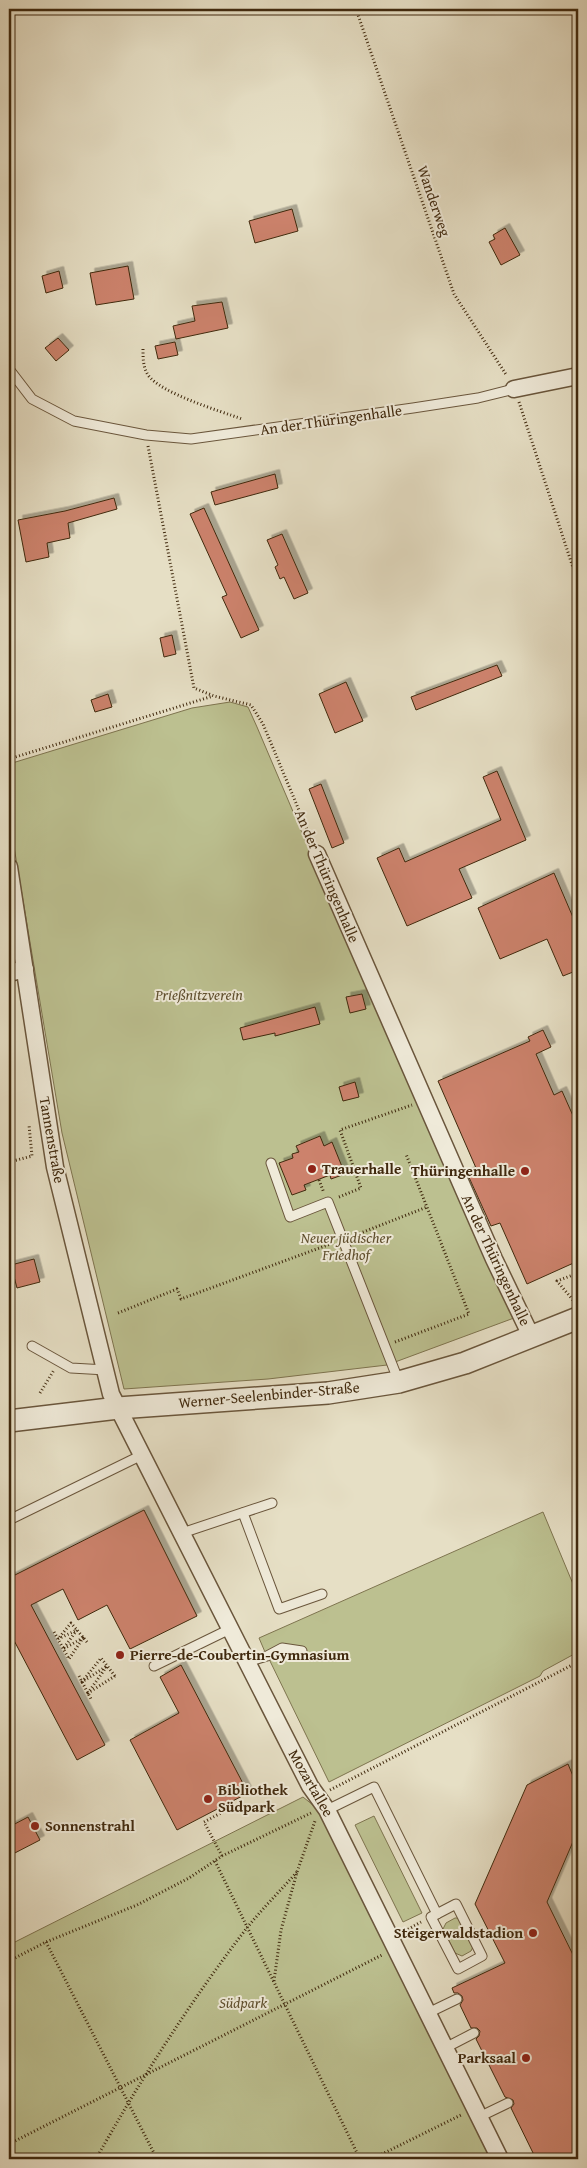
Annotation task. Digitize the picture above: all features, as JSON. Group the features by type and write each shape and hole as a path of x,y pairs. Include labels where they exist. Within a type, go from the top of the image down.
{"street":[{"path":"514,388 578,376"},
{"name":"An der Thüringenhalle","path":"317,854 494,1259 531,1336"},
{"name":"Tannenstraße","path":"9,867 17,971 55,1167 111,1394 118,1408"},
{"name":"Werner-Seelenbinder-Straße","path":"9,1421 118,1408 328,1393 399,1382 465,1363 531,1336 577,1310"},
{"name":"Mozartallee","path":"118,1408 428,2013 500,2159"}],"lane":[{"name":"An der Thüringenhalle","path":"9,369 32,399 74,421 146,436 191,439 459,401 514,388"},
{"path":"271,1163 290,1217 328,1202 399,1382"},
{"path":"32,1346 71,1368 106,1370"},
{"path":"9,1520 142,1455"},
{"path":"182,1533 272,1502"},
{"path":"243,1512 279,1609 322,1594"},
{"path":"154,1666 230,1629"},
{"path":"247,1662 267,1656 282,1648 302,1651"},
{"path":"322,1805 374,1787 437,1914"},
{"path":"456,1904 482,1956 458,1970 431,1917 437,1914 456,1904"},
{"path":"428,2013 457,1999"},
{"path":"445,2048 474,2033"},
{"path":"480,2117 508,2103"}],"path":[{"name":"Wanderweg","path":"356,9 454,294 514,388 578,583"},
{"path":"143,349 144,367 155,383 173,392 266,428"},
{"name":"An der Thüringenhalle","path":"146,436 194,688 214,696 251,705 263,724 317,854"},
{"path":"9,759 214,696"},
{"path":"328,1202 361,1188 340,1130 424,1100"},
{"path":"9,1162 32,1156 29,1125"},
{"path":"386,1346 468,1314 406,1154"},
{"path":"319,1180 323,1189"},
{"path":"118,1313 177,1290 181,1299 344,1240 427,1207"},
{"path":"573,1264 578,1273 557,1281 577,1310"},
{"path":"40,1393 59,1361"},
{"path":"58,1639 71,1623 87,1642"},
{"path":"58,1639 77,1630"},
{"path":"63,1648 77,1630"},
{"path":"54,1632 69,1659 83,1638"},
{"path":"63,1648 83,1638"},
{"path":"82,1682 101,1658 115,1676 88,1693"},
{"path":"9,1961 46,1942 138,1905 189,1878 222,1856 322,1805 578,1662"},
{"path":"82,1682 107,1666"},
{"path":"88,1693 107,1666"},
{"path":"79,1676 91,1699"},
{"path":"222,1856 204,1822 232,1807 228,1801"},
{"path":"274,1982 281,1930 297,1872 322,1805"},
{"path":"215,1861 360,2159"},
{"path":"96,2159 128,2103 189,2007 248,1928 297,1872"},
{"path":"406,1930 425,1920"},
{"path":"46,1942 157,2159"},
{"path":"9,2144 382,1955"},
{"path":"372,2159 463,2114"}],"green space":[{"name":"Prießnitzverein","path":"230,702 248,707 415,1098 514,1318 387,1365 268,1379 124,1389 62,1133 9,817 9,764 192,708"},
{"path":"543,1512 578,1596 578,1652 543,1671 540,1676 329,1782 269,1659 283,1652 303,1648 265,1652 259,1638"},
{"name":"Südpark","path":"303,1797 324,1814 496,2159 9,2159 9,1945"},
{"path":"374,1816 422,1913 403,1922 355,1825"},
{"path":"458,1918 474,1945 471,1951 462,1956 455,1953 443,1929 446,1923"}],"building":[{"path":"292,209 298,231 255,243 249,221"},
{"path":"505,228 520,255 501,265 489,242 495,239 493,235"},
{"path":"128,266 134,299 96,305 90,273"},
{"path":"59,271 63,288 46,293 42,276"},
{"path":"222,302 228,328 176,339 173,326 195,321 192,306"},
{"path":"58,338 69,350 56,361 45,348"},
{"path":"175,342 178,355 158,359 155,346"},
{"path":"275,474 278,488 215,505 211,492"},
{"path":"114,498 117,509 68,523 70,538 47,543 49,557 26,562 18,520 65,511"},
{"path":"204,508 259,630 241,638 222,597 227,595 190,514"},
{"path":"282,534 308,593 294,599 284,577 280,579 275,567 278,565 267,540"},
{"path":"172,635 176,654 164,657 160,638"},
{"path":"497,665 502,676 416,710 411,697"},
{"path":"346,682 363,721 335,733 319,694"},
{"path":"108,694 112,707 95,712 91,700"},
{"path":"497,771 526,840 459,869 472,898 407,926 377,858 399,848 405,862 501,820 483,777"},
{"path":"321,784 344,843 332,848 309,789"},
{"path":"554,873 578,929 578,970 563,976 547,939 500,959 478,908"},
{"path":"362,994 366,1009 350,1013 346,997"},
{"path":"315,1007 320,1024 275,1036 275,1033 243,1040 240,1028"},
{"name":"Thüringenhalle","path":"543,1030 551,1047 536,1054 554,1095 562,1091 578,1127 578,1261 527,1284 500,1223 491,1226 467,1173 476,1168 438,1081 530,1041 528,1037"},
{"path":"355,1082 359,1097 343,1101 339,1087"},
{"name":"Trauerhalle","path":"320,1136 324,1146 332,1142 345,1174 331,1179 330,1175 304,1185 306,1190 292,1195 279,1163 293,1158 292,1154 299,1152 296,1146"},
{"path":"34,1259 40,1282 17,1288 11,1265"},
{"path":"144,1510 197,1616 130,1649 107,1605 78,1620 63,1589 31,1605 105,1745 77,1760 9,1631 9,1578"},
{"path":"181,1665 248,1793 177,1830 130,1740 179,1713 160,1677"},
{"name":"Steigerwaldstadion","path":"568,1764 573,1776 578,1773 578,1830 547,1902 578,1965 578,2159 536,2159 511,2108 514,2104 513,2100 505,2097 476,2039 480,2031 477,2028 471,2028 460,2005 463,2000 462,1996 454,1993 452,1988 505,1963 475,1904 527,1785"},
{"path":"28,1817 40,1840 9,1856 9,1827"}],"place":[{"name":"Trauerhalle","path":"312,1169"},
{"name":"Thüringenhalle","path":"525,1171"},
{"name":"Pierre-de-Coubertin-Gymnasium","path":"120,1655"},
{"name":"Bibliothek Südpark","path":"208,1799"},
{"name":"Sonnenstrahl","path":"35,1826"},
{"name":"Steigerwaldstadion","path":"533,1933"},
{"name":"Parksaal","path":"526,2058"}],"park label":[{"name":"Neuer jüdischer Friedhof","path":"346,1246"}]}
